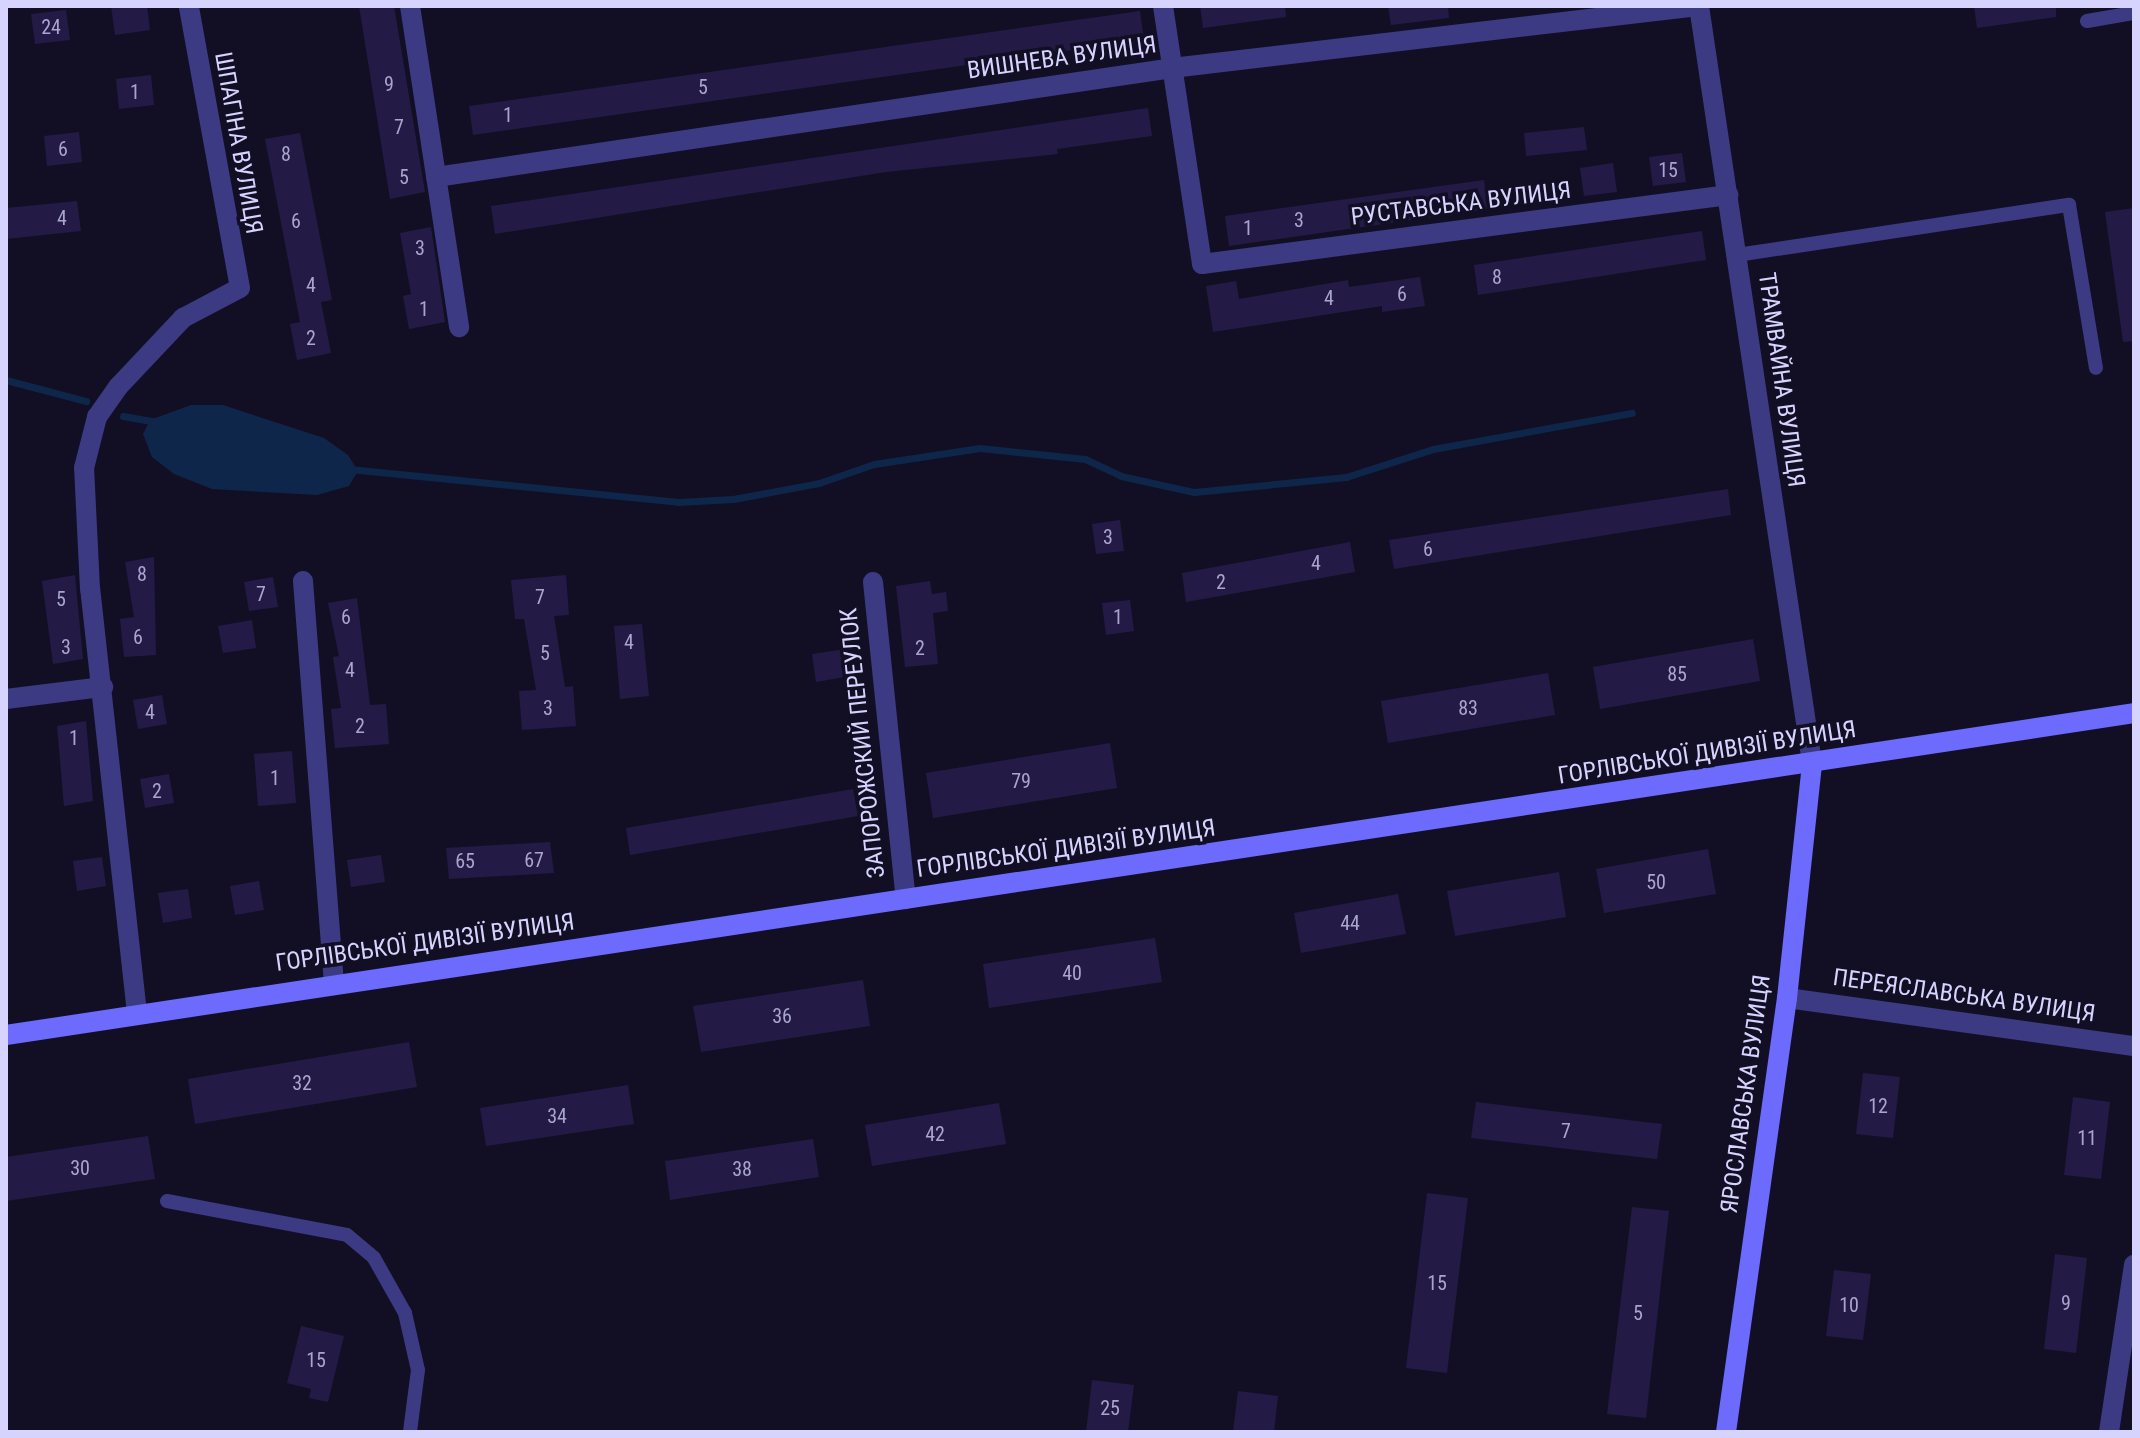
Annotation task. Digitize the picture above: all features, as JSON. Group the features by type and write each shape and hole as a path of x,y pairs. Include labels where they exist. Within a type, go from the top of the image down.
{"main road":[{"name":"ГОРЛІВСЬКОЇ ДИВІЗІЇ ВУЛИЦЯ","path":"6,1035 334,982 906,899 2134,713"},
{"name":"ЯРОСЛАВСЬКА ВУЛИЦЯ","path":"1726,1432 1787,998 1812,763"}],"street":[{"name":"ШПАГІНА ВУЛИЦЯ","path":"103,687 85,479 97,417 118,387 183,318 240,288 189,6"},
{"path":"410,6 459,327"},
{"path":"1163,6 1172,68"},
{"name":"ВИШНЕВА ВУЛИЦЯ","path":"436,177 1172,68 1699,6"},
{"name":"ТРАМВАЙНА ВУЛИЦЯ","path":"1699,6 1812,763"},
{"name":"РУСТАВСЬКА ВУЛИЦЯ","path":"1172,68 1202,264 1728,195"},
{"path":"303,581 334,982"},
{"name":"ЗАПОРОЖСКИЙ ПЕРЕУЛОК","path":"873,582 906,899"},
{"path":"6,699 103,687 137,1013"},
{"name":"ПЕРЕЯСЛАВСЬКА ВУЛИЦЯ","path":"1787,998 2134,1046"},
{"path":"2109,1432 2134,1265"}],"lane":[{"path":"2087,21 2134,13"},
{"path":"1737,255 2069,205 2096,368"},
{"path":"167,1201 347,1235 374,1258 405,1313 418,1370 410,1432"}],"water":[{"path":"191,405 223,405 324,438 348,455 358,471 349,486 317,495 212,489 174,474 152,457 143,434 150,420"}],"building":[{"path":"111,6 147,6 150,30 115,35"},
{"path":"359,6 394,6 425,192 390,199"},
{"path":"1200,6 1285,6 1286,17 1203,28"},
{"path":"1388,6 1448,6 1449,18 1391,25"},
{"path":"1974,6 2056,6 2056,17 1977,28"},
{"path":"66,10 70,40 35,44 31,14"},
{"path":"1140,11 1144,40 473,135 469,106"},
{"path":"151,75 154,105 119,109 116,79"},
{"path":"1148,108 1152,136 1057,149 1058,154 886,172 495,234 491,206"},
{"path":"1584,127 1587,150 1526,156 1524,133"},
{"path":"79,132 82,162 47,166 44,136"},
{"path":"300,133 332,300 321,302 331,353 297,360 290,324 300,322 265,139"},
{"path":"1682,153 1686,182 1653,186 1649,157"},
{"path":"1613,163 1617,192 1584,196 1580,168"},
{"path":"1484,180 1488,209 1229,246 1225,216"},
{"path":"77,201 81,231 6,239 6,208"},
{"path":"2134,208 2134,341 2123,342 2105,212"},
{"path":"431,227 445,322 409,329 403,296 411,294 400,233"},
{"path":"1702,231 1706,260 1478,295 1474,265"},
{"path":"1420,277 1425,306 1382,312 1382,306 1213,332 1206,286 1236,281 1239,299 1348,280 1349,287"},
{"path":"1728,489 1731,515 1394,569 1389,540"},
{"path":"1120,520 1124,551 1096,554 1092,524"},
{"path":"1350,542 1355,572 1186,602 1182,573"},
{"path":"154,557 156,655 124,657 120,619 134,617 125,562"},
{"path":"75,575 83,659 53,664 42,581"},
{"path":"566,575 569,615 554,616 565,687 573,686 576,726 522,730 519,691 536,690 524,619 515,619 511,580"},
{"path":"273,577 278,607 249,611 244,582"},
{"path":"930,581 932,594 946,592 948,611 933,613 938,664 905,667 896,586"},
{"path":"357,598 370,705 386,704 389,744 335,748 331,709 341,708 333,657 339,656 328,603"},
{"path":"1130,600 1134,631 1106,635 1102,603"},
{"path":"252,620 256,648 223,653 218,626"},
{"path":"642,624 649,696 620,699 614,626"},
{"path":"1753,639 1760,681 1600,709 1593,667"},
{"path":"846,649 850,676 816,682 812,654"},
{"path":"1548,673 1555,715 1388,743 1381,701"},
{"path":"162,695 167,724 138,729 133,700"},
{"path":"86,721 93,801 64,806 57,726"},
{"path":"1110,743 1117,788 933,818 926,773"},
{"path":"292,751 296,803 258,806 254,754"},
{"path":"169,774 174,803 145,808 140,779"},
{"path":"853,789 858,816 630,855 626,828"},
{"path":"550,842 554,873 449,879 446,848"},
{"path":"1708,849 1716,894 1604,913 1596,869"},
{"path":"381,855 385,882 351,887 347,860"},
{"path":"102,857 106,886 77,891 73,861"},
{"path":"1559,872 1566,917 1455,936 1447,891"},
{"path":"259,881 264,910 235,915 230,886"},
{"path":"188,889 192,918 163,923 158,893"},
{"path":"1398,894 1406,934 1301,953 1294,913"},
{"path":"1155,938 1162,982 989,1008 983,964"},
{"path":"863,980 870,1026 701,1052 693,1006"},
{"path":"409,1042 417,1087 195,1124 188,1079"},
{"path":"1863,1073 1900,1077 1893,1138 1856,1134"},
{"path":"628,1085 634,1124 486,1146 480,1108"},
{"path":"2073,1097 2110,1102 2101,1179 2064,1175"},
{"path":"1476,1102 1662,1124 1657,1159 1471,1138"},
{"path":"999,1103 1006,1144 872,1166 865,1125"},
{"path":"148,1136 155,1179 6,1201 6,1157"},
{"path":"813,1139 819,1177 670,1200 665,1161"},
{"path":"1427,1193 1468,1198 1447,1373 1406,1368"},
{"path":"1632,1207 1669,1211 1646,1418 1607,1414"},
{"path":"2055,1254 2087,1258 2076,1353 2044,1349"},
{"path":"1834,1270 1871,1274 1863,1340 1826,1336"},
{"path":"301,1326 344,1336 328,1402 309,1398 311,1389 287,1383"},
{"path":"1092,1380 1134,1385 1128,1432 1086,1432"},
{"path":"1238,1391 1278,1396 1274,1432 1233,1432"}],"waterway":[{"path":"6,380 86,401"},
{"path":"349,469 678,502 733,499 819,483 874,464 980,448 1085,459 1121,476 1194,492 1346,477 1433,449 1632,413"},
{"path":"123,416 158,422"}]}
